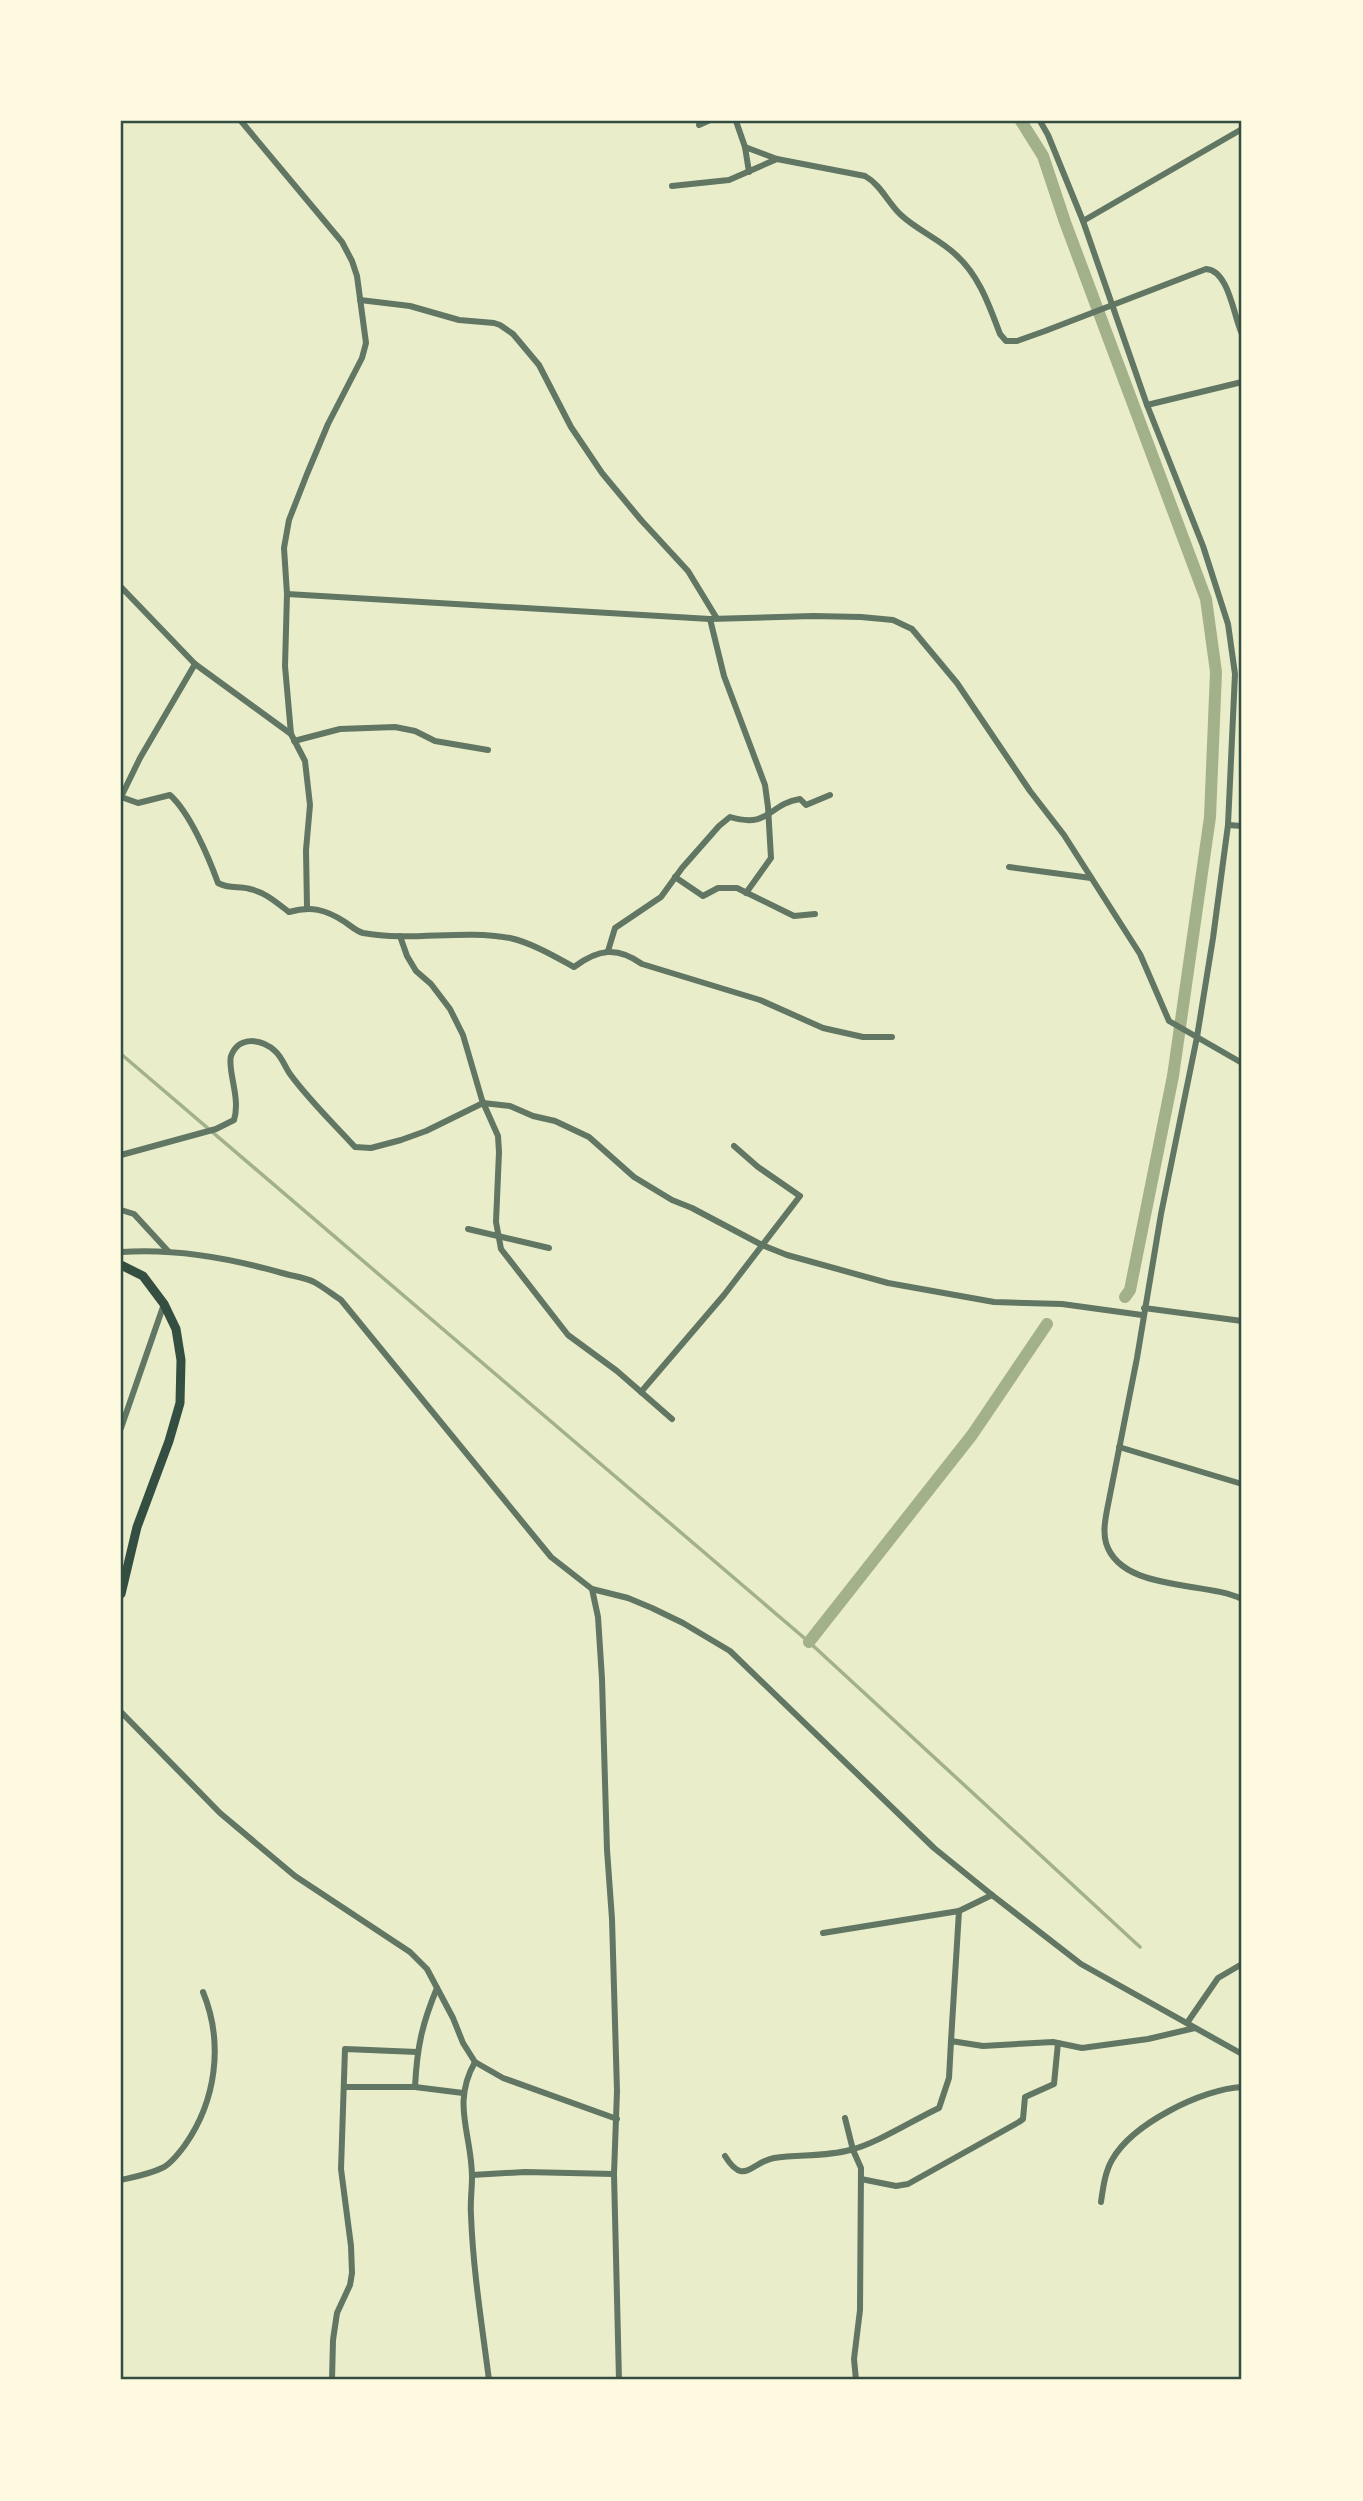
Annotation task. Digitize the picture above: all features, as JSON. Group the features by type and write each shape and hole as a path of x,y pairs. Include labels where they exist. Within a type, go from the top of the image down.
{"main road":[{"path":"121,1265 143,1276 164,1304 176,1329 181,1360 180,1403 137,1527 121,1594"}],"street":[{"path":"242,121 342,242 352,261 366,343 362,358 328,425 289,520 285,548 285,666 292,738"},
{"path":"699,125 708,121"},
{"path":"736,121 745,147 749,173"},
{"path":"1040,121 1083,221 1147,405 1203,546 1228,624 1239,674 1222,878 1197,1037 1161,1214 1104,1529 1106,1544 1113,1556 1126,1568 1142,1576 1165,1583 1230,1594 1242,1599"},
{"path":"1083,221 1242,129"},
{"path":"745,147 776,159 864,176 874,181 902,216 953,252 964,263 976,278 1000,334 1006,341 1017,341 1097,313 1206,269 1212,269 1225,286 1242,334"},
{"path":"673,186 729,180 776,159"},
{"path":"360,300 410,306 458,320 494,323 513,334 539,366 571,428 596,465 688,571 713,618 724,676 765,785 771,858 746,893"},
{"path":"1147,405 1242,382"},
{"path":"121,587 195,664 292,738 305,761 310,805 306,850 307,907"},
{"path":"287,594 713,618 861,618 893,620 912,629 957,683 1091,877 1140,954 1169,1021 1242,1063"},
{"path":"195,664 140,758 121,797 138,803 170,795 205,849 218,883 225,887 249,888 264,893 289,912 307,907 318,909 341,919 360,932 400,936 491,935 513,939 574,967 591,954 608,951 760,1000 823,1028 863,1037 892,1037"},
{"path":"292,738 340,729 395,727 415,731 435,741 488,750"},
{"path":"608,951 615,928 661,897 675,877 730,817 757,821 769,816 788,801 800,799 806,805 830,796"},
{"path":"1227,825 1242,826"},
{"path":"1009,867 1091,877"},
{"path":"675,877 703,896 718,888 737,888 794,916 816,914"},
{"path":"400,936 415,971 431,984 450,1009 463,1035 483,1103 492,1121 498,1144 497,1236 501,1249 558,1325 672,1419"},
{"path":"121,1155 216,1129 234,1120 237,1110 230,1058 237,1047 246,1041 254,1040 274,1050 288,1072 355,1147 371,1149 401,1140 483,1103 510,1106 533,1116 555,1121 589,1137 634,1177 672,1200 762,1245 840,1271 916,1289 994,1302 1062,1304 1242,1321"},
{"path":"640,1392 724,1295 800,1196 758,1167 734,1146"},
{"path":"121,1210 134,1214 168,1251"},
{"path":"468,1229 549,1248"},
{"path":"121,1252 168,1251 265,1268 313,1281 341,1300 551,1557 592,1589 628,1598 652,1608 730,1651 934,1848 992,1895 1080,1964 1242,2054"},
{"path":"121,1428 164,1304"},
{"path":"1119,1447 1242,1484"},
{"path":"592,1589 598,1618 602,1679 613,1944 617,2119 614,2174 619,2380"},
{"path":"121,1712 220,1813 295,1876 410,1952 427,1969 475,2062 503,2077 617,2119"},
{"path":"823,1933 959,1911 992,1895"},
{"path":"725,2155 732,2166 744,2172 752,2171 773,2158 853,2150 939,2108 949,2078 959,1911"},
{"path":"1187,2023 1218,1978 1242,1964"},
{"path":"415,2087 416,2052 423,2022 437,1988"},
{"path":"121,2180 164,2168 180,2152 199,2125 215,2063 214,2026 203,1992"},
{"path":"951,2041 983,2046 1041,2041 1082,2048 1148,2039 1195,2028"},
{"path":"861,2179 895,2186 908,2184 1019,2122 1023,2119 1024,2097 1054,2084 1058,2043"},
{"path":"332,2380 337,2313 352,2273 341,2169 345,2049 416,2052"},
{"path":"475,2062 466,2077 463,2115 472,2175 471,2213 475,2278 489,2380"},
{"path":"345,2087 415,2087 463,2093"},
{"path":"1101,2202 1111,2160 1142,2130 1174,2108 1205,2095 1242,2087"},
{"path":"845,2118 853,2150 861,2168 860,2310 854,2359 856,2380"},
{"path":"472,2175 526,2172 614,2174"}],"waterway":[{"path":"1021,121 1043,156 1065,222 1206,599 1216,672 1210,817 1173,1076 1130,1290 1125,1297"},
{"path":"121,1054 809,1642 1140,1947"},
{"path":"809,1642 972,1435 1047,1324"}]}
